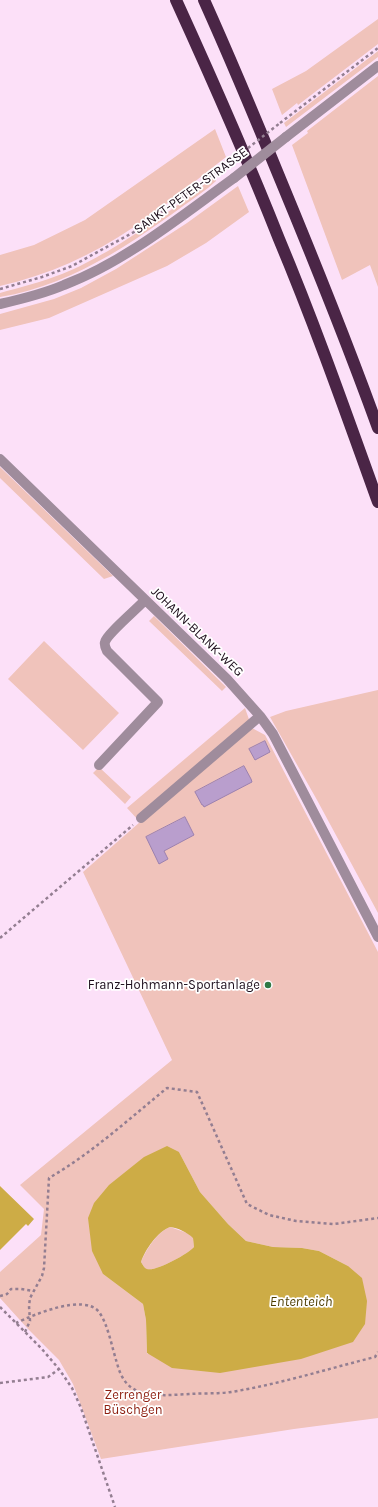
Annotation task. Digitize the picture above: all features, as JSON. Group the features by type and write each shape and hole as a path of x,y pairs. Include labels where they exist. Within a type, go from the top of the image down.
{"highway":[{"path":"176,0 210,75 280,239 337,388 378,502"},
{"path":"204,0 229,55 301,229 378,428"}],"street":[{"name":"SANKT-PETER-STRASSE","path":"0,304 25,298 65,285 108,264 141,244 234,178 378,66"},
{"name":"JOHANN-BLANK-WEG","path":"0,459 227,679 260,716 273,734 378,936"},
{"path":"99,765 158,702 107,651 105,646 105,642 145,600"},
{"path":"140,818 260,716"}],"path":[{"path":"0,289 42,277 72,266 134,232 229,164 378,48"},
{"path":"0,938 140,818"},
{"path":"25,1332 30,1322 29,1306 33,1291 42,1276 44,1268 49,1178 94,1148 167,1088 197,1092 247,1204 269,1215 296,1221 334,1224 378,1218"},
{"path":"0,1296 7,1294 11,1289 33,1291"},
{"path":"16,1323 30,1317 73,1305 82,1304 90,1306 98,1311 104,1322 120,1375 130,1387 137,1391 156,1395 230,1392 278,1382 355,1362 375,1356 378,1352"},
{"path":"0,1307 41,1348 59,1369 72,1388 81,1408 115,1507"},
{"path":"0,1383 48,1376 59,1369"}],"green space":[{"path":"378,19 378,44 298,105 297,103 282,115 272,89 306,71"},
{"path":"378,51 378,57 286,127 284,123"},
{"path":"378,76 378,287 370,265 342,280 292,145 308,133 307,131"},
{"path":"215,129 226,157 146,219 103,246 70,263 35,276 0,286 0,255 34,245 85,220"},
{"path":"213,177 216,181 208,188 160,223 110,255 57,281 0,297 0,293 62,274 108,251 162,216"},
{"path":"238,186 249,212 206,243 167,266 49,318 0,330 0,314 54,299 81,288 116,269 187,223"},
{"path":"0,467 113,576 104,579 0,478"},
{"path":"154,616 226,687 222,691 149,621"},
{"path":"44,641 119,713 83,750 8,679"},
{"path":"378,690 378,913 270,717 286,711"},
{"name":"Zerrenger Büschgen","path":"245,708 252,728 265,735 378,952 378,1418 294,1429 101,1459 73,1384 59,1360 0,1298 0,1272 41,1235 44,1209 20,1185 172,1060 83,872 140,822 127,808","holes":["179,1152 200,1192 228,1224 246,1241 273,1247 302,1248 319,1251 348,1266 147,1354 146,1320 143,1304 103,1274"]},
{"path":"99,767 131,797 125,804 93,773"},
{"path":"170,1227 190,1234 193,1237 194,1247 179,1258 164,1265 157,1268 146,1269 141,1262 146,1252 161,1232"}],"water":[{"name":"Ententeich","path":"167,1146 179,1152 200,1192 228,1224 246,1241 273,1247 302,1248 319,1251 348,1266 362,1278 367,1301 365,1324 353,1342 301,1359 220,1373 172,1368 147,1353 146,1320 143,1304 103,1274 92,1251 88,1218 94,1203 109,1185 144,1157","holes":["170,1227 179,1229 193,1238 194,1247 179,1258 164,1265 157,1268 146,1269 141,1262 146,1252 161,1232"]},
{"path":"0,1186 34,1219 28,1226 26,1224 0,1250"}],"building":[{"path":"265,741 270,752 255,760 249,749"},
{"path":"244,766 252,782 204,807 202,805 195,792"},
{"path":"185,817 194,835 164,851 168,859 159,864 146,837"}],"place":[{"name":"Franz-Hohmann-Sportanlage","path":"268,985"}]}
